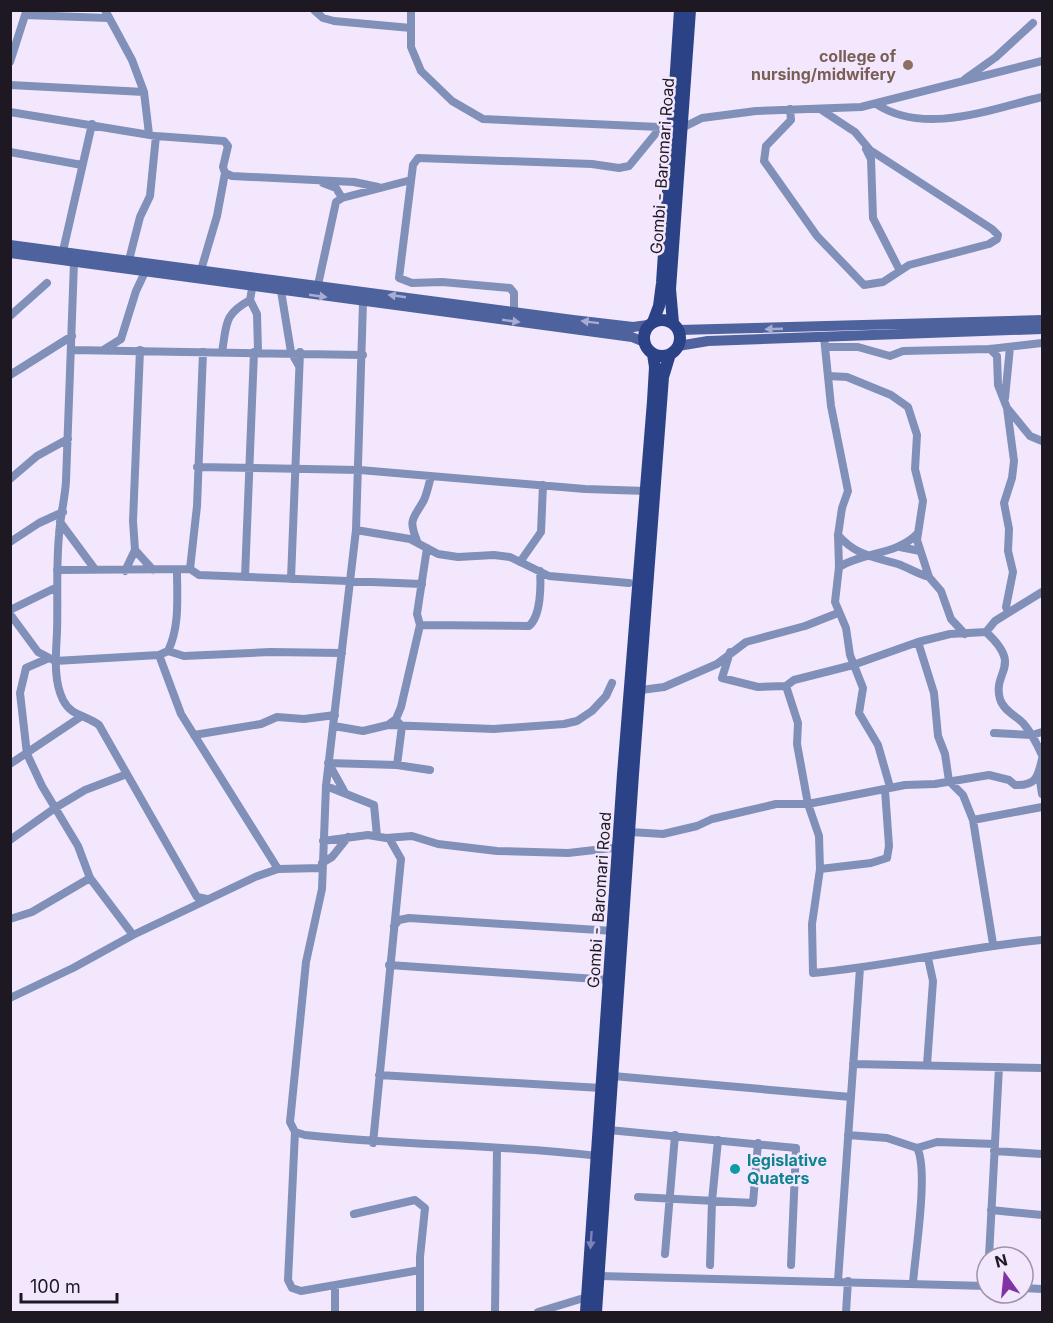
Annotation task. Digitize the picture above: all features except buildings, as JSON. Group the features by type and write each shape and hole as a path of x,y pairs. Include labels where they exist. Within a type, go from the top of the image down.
{"main road":[{"name":"Gombi - Baromari Road","path":"651,324 660,296 680,10"},
{"name":"Gombi - Baromari Road","path":"676,327 670,289 671,128 690,10"},
{"path":"10,244 201,270 254,282 281,291 632,337 644,342 653,354 655,367 651,491"},
{"path":"10,253 145,272 254,282 318,285 633,327 665,320 676,327 1042,320"},
{"path":"644,342 651,324"},
{"path":"651,491 663,377 674,350 676,327"},
{"path":"653,354 708,341 825,342 1042,329"},
{"name":"Gombi - Baromari Road","path":"596,1312 599,1276 597,1156 614,931 624,848 630,832 641,690 651,491"},
{"name":"Gombi - Baromari Road","path":"586,1312 609,1130 624,848 651,491"}],"street":[{"path":"314,10 323,18 334,21 411,28"},
{"path":"411,10 411,47 422,70 452,101 483,119 671,128 702,118 790,109 846,109 876,104 1042,61"},
{"path":"10,62 26,13 106,14 132,60 144,92 152,135 150,196 140,217 129,260"},
{"path":"964,80 996,57 1033,22"},
{"path":"10,38 16,46"},
{"path":"10,85 144,92"},
{"path":"876,104 890,112 928,118 974,114 1042,97"},
{"path":"818,108 855,132 871,159 873,218 899,269"},
{"path":"790,109 792,120 766,146 763,155 789,199 824,245 864,285 883,282 899,269 989,244 997,239 998,235 939,193 891,165 862,142"},
{"path":"10,112 152,135 224,141 228,146 223,167 225,173 217,216 201,270"},
{"path":"63,251 92,124"},
{"path":"514,312 514,293 510,288 442,282 412,283 399,278 413,165 418,158 592,164 619,168 629,166 671,128"},
{"path":"10,152 82,165"},
{"path":"225,173 242,177 354,182 378,187"},
{"path":"318,285 334,207 342,198 411,180"},
{"path":"322,182 336,188 342,198"},
{"path":"74,262 68,439 63,512 60,522 52,660 63,700 74,714 99,725 165,838 190,887 197,897 207,899"},
{"path":"105,349 121,339 136,291 145,272"},
{"path":"245,577 247,468 256,351 257,314 250,300 254,282"},
{"path":"10,316 47,283"},
{"path":"281,291 291,352 299,366"},
{"path":"222,352 224,325 231,313 250,300"},
{"path":"363,302 360,470 356,530 328,763 321,865 322,889 305,974 290,1122 295,1132 288,1280 292,1288 301,1291 420,1270"},
{"path":"10,375 72,336"},
{"path":"121,339 128,350"},
{"path":"820,869 871,863 887,858 889,846 888,788 878,745 859,713 863,688 853,665 846,628 835,602 839,567 838,535 842,508 848,491 831,406 825,342 858,347 890,356 903,351 990,349 1042,343"},
{"path":"1005,399 1010,347"},
{"path":"990,349 997,356 998,385 1007,408 1014,460 1012,478 1004,503 1009,529 1008,551 1013,572 1006,607 1008,612"},
{"path":"72,350 256,351 363,355"},
{"path":"125,571 135,550 133,520 140,351"},
{"path":"190,570 197,506 203,352"},
{"path":"291,579 300,352"},
{"path":"828,376 848,377 891,395 908,407 917,435 915,469 923,501 919,532 920,551 929,577 941,591 951,619 965,634"},
{"path":"1007,408 1030,436 1042,441"},
{"path":"10,479 38,456 68,439"},
{"path":"197,467 360,470 651,491"},
{"path":"417,542 411,527 412,517 424,499 431,476"},
{"path":"520,562 541,532 543,485"},
{"path":"10,542 39,523 63,512"},
{"path":"60,522 94,568"},
{"path":"356,530 417,542 438,554 458,557 494,555 564,578 629,583"},
{"path":"839,567 864,556 900,547 919,532"},
{"path":"838,535 853,550 864,556 898,564 929,577"},
{"path":"900,547 920,551"},
{"path":"388,725 396,719 404,694 420,625 417,614 427,548"},
{"path":"135,550 153,570"},
{"path":"57,570 94,568 125,571 190,570 199,575 422,584"},
{"path":"168,651 177,614 177,570"},
{"path":"420,625 529,626 534,622 538,607 540,571"},
{"path":"52,660 38,652 10,612 57,587"},
{"path":"730,652 722,678 769,688 786,686 794,681 853,665 918,642 944,636 986,632 1008,612 1042,592"},
{"path":"641,690 672,683 717,664 746,642 805,626 838,613"},
{"path":"944,636 951,619"},
{"path":"986,632 997,643 1006,662 1000,688 1002,704 1032,735 1042,757 1039,775 1042,794"},
{"path":"918,642 934,693 938,736 945,754 949,782 963,795 973,820 993,944"},
{"path":"133,935 90,878 78,846 27,754 20,693 26,668 52,660 159,655 168,651 183,656 270,652 342,653"},
{"path":"159,655 181,714 278,869"},
{"path":"334,726 363,730 388,725 494,729 564,724 577,721 591,711 606,696 612,683"},
{"path":"786,686 798,723 797,744 808,804 819,836 820,869 812,924 813,973 860,968 923,956 928,958 993,944 1042,940"},
{"path":"10,764 82,716"},
{"path":"195,735 261,724 277,717 304,719 335,716"},
{"path":"396,719 402,726 397,765"},
{"path":"994,733 1032,735 1042,732"},
{"path":"328,763 397,765 430,770"},
{"path":"328,763 344,791"},
{"path":"10,840 85,790 127,774"},
{"path":"630,832 663,834 776,804 808,804 888,788 949,782 989,775 1020,786 1035,781 1039,775"},
{"path":"326,786 344,791 374,805 377,836"},
{"path":"973,820 1042,807"},
{"path":"323,841 349,836 389,838 412,836 438,844 497,851 568,853 624,848"},
{"path":"10,998 207,899 278,869 321,865 332,857 349,836"},
{"path":"373,1143 401,859 389,838"},
{"path":"10,920 32,912 90,878"},
{"path":"394,926 399,920 409,918 614,931"},
{"path":"927,1065 929,1007 933,981 928,958"},
{"path":"389,965 611,980"},
{"path":"838,1281 860,968"},
{"path":"853,1064 1042,1068"},
{"path":"990,1245 999,1067"},
{"path":"379,1075 602,1088"},
{"path":"613,1076 851,1097"},
{"path":"609,1130 794,1147 797,1151 791,1265"},
{"path":"295,1132 373,1143 497,1148 597,1156"},
{"path":"665,1254 675,1135"},
{"path":"848,1135 887,1137 917,1148 937,1142 1042,1154"},
{"path":"710,1265 712,1201 718,1140"},
{"path":"638,1197 753,1203 758,1143"},
{"path":"495,1312 497,1148"},
{"path":"913,1283 922,1178 922,1158 917,1148"},
{"path":"354,1214 415,1200 425,1208 420,1270 420,1312"},
{"path":"991,1210 1042,1215"},
{"path":"599,1276 975,1286"},
{"path":"846,1312 848,1281"},
{"path":"335,1285 335,1312"},
{"path":"538,1312 587,1297"}],"place":[{"name":"college of nursing/midwifery","path":"908,65"},
{"name":"legislative Quaters","path":"735,1169"}]}
